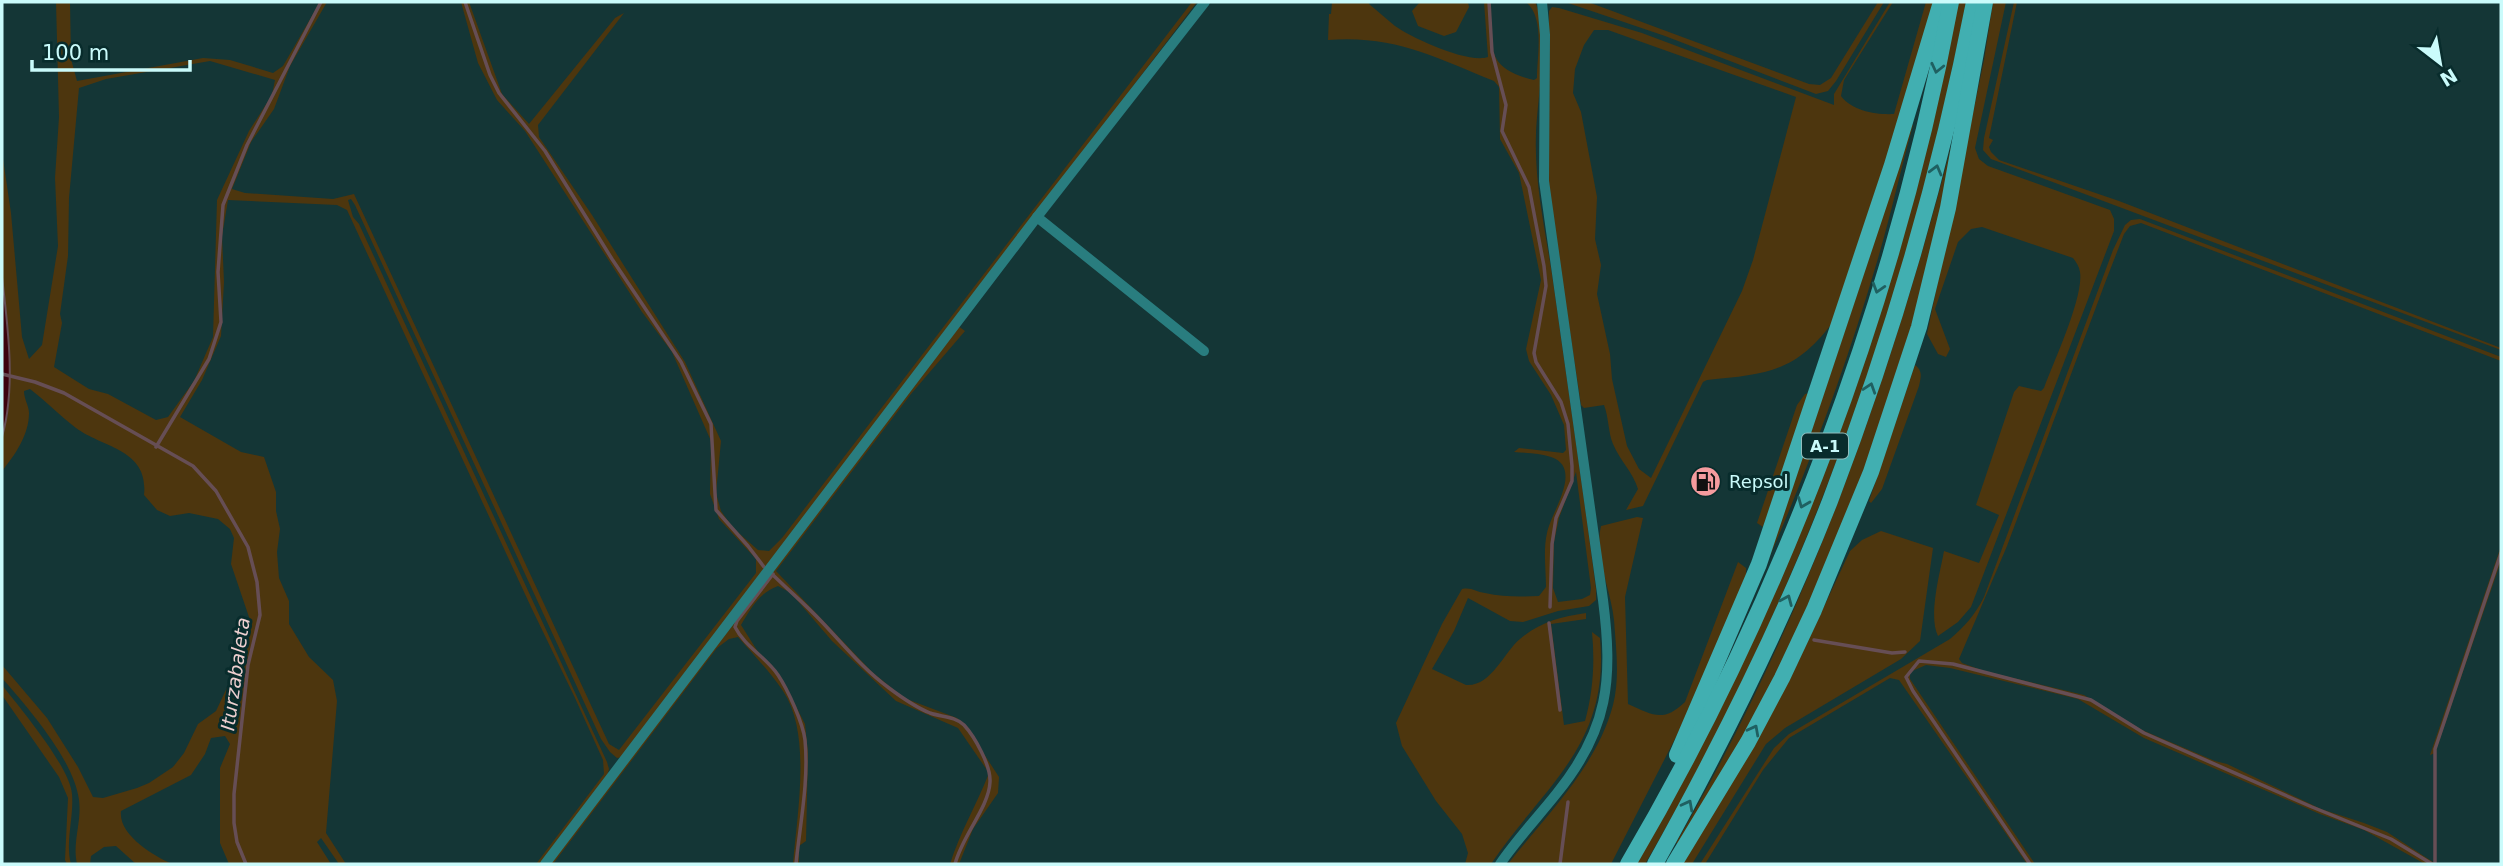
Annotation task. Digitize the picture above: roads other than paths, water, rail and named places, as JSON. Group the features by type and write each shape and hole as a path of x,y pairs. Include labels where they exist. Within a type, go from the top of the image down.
{"highway":[{"path":"1630,860 1759,564 1892,165 1941,2"},
{"name":"A-1","path":"1630,860 1671,787 1761,605 1838,412 1902,209 1951,2"},
{"name":"A-1","path":"1655,864 1738,706 1829,502 1896,310 1922,221 1974,2"},
{"path":"1674,864 1748,741 1782,678 1814,610 1871,472 1919,327 1948,208 1985,2"}],"street":[{"path":"545,864 1037,217 1205,2"},
{"path":"1500,864 1580,761 1594,734 1604,704 1608,668 1608,641 1601,587 1544,181 1545,35 1542,2"},
{"path":"1037,217 1204,351"}],"waterway":[{"path":"156,447 209,359 221,322 218,272 223,205 247,145 321,2"},
{"path":"465,2 490,75 499,93 545,151 612,259 681,362 711,424 716,510 764,567"},
{"path":"1489,2 1492,52 1506,105 1502,131 1529,187 1544,266 1546,286 1534,353 1536,362 1561,402 1568,424 1572,481 1556,518 1552,544 1550,607"},
{"name":"Iturzabaleta","path":"2,374 64,393 193,466 216,491 248,547 257,582 260,615 248,665 234,794 237,842 246,864"},
{"path":"2435,864 2435,749 2501,553"},
{"path":"771,573 880,681 919,708 960,722 973,737 982,752 990,782 985,801 955,864"},
{"path":"773,574 735,627 778,675 804,733 805,787 796,864"},
{"path":"1549,623 1560,710"},
{"path":"1814,640 1892,653 1905,652"},
{"path":"2030,864 1913,691 1906,677 1919,661 1953,664 2091,700 2144,733 2391,839 2432,864"},
{"path":"1560,864 1568,802"}],"place":[{"name":"Repsol","path":"1706,482"}]}
